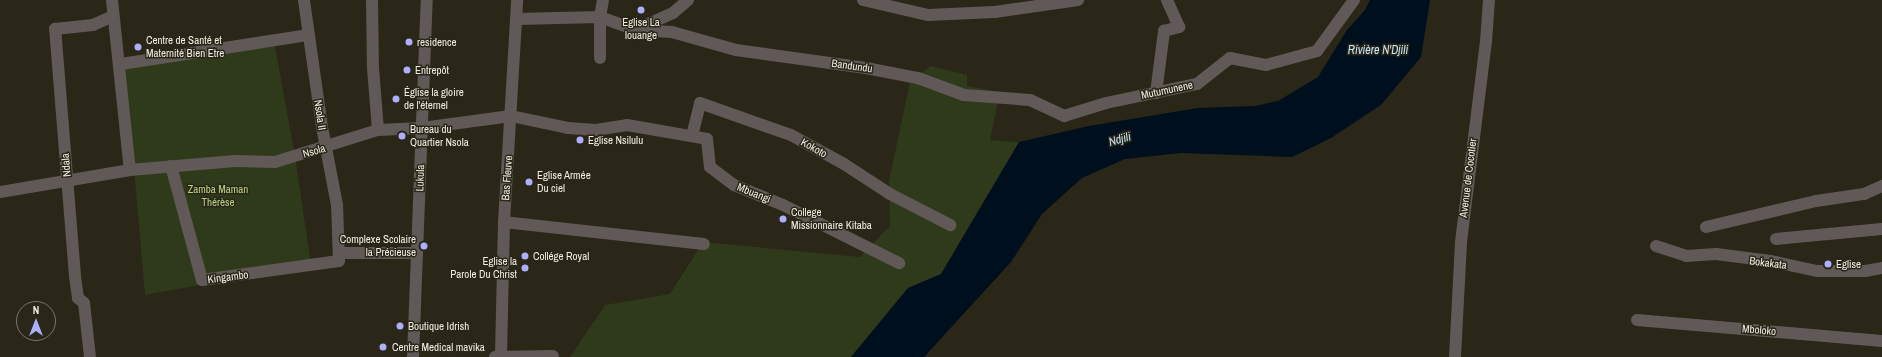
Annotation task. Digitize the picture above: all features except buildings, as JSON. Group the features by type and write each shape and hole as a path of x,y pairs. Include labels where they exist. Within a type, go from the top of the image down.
{"street":[{"path":"112,0 113,16 121,64 130,170"},
{"name":"Nsola II","path":"304,0 326,148 337,205 339,253"},
{"path":"372,0 373,68 378,130"},
{"name":"Lukula","path":"413,357 427,0"},
{"name":"Bas Fleuve","path":"498,356 517,0"},
{"path":"600,58 600,17 603,0"},
{"path":"635,30 673,13 688,0"},
{"path":"863,0 928,15 995,12 1078,0"},
{"path":"1156,93 1164,30 1179,27 1167,0"},
{"name":"Mutumunene","path":"1064,116 1197,84 1230,58 1266,64 1317,51 1354,0"},
{"name":"Avenue de Cocotier","path":"1455,357 1461,242 1489,0"},
{"name":"Ndala","path":"90,357 84,303 78,298 55,29 93,25 113,16"},
{"path":"516,19 600,17"},
{"name":"Bandundu","path":"600,17 635,30 672,32 736,50 866,68 918,78 964,95 1030,100 1064,116"},
{"path":"121,64 309,36"},
{"name":"Kokoto","path":"692,136 700,104 791,135 844,164 890,194 950,225"},
{"name":"Nsola","path":"0,192 130,170 235,160 275,162 326,148 378,130 422,128 512,116 568,128 596,130 626,125"},
{"name":"Mbuangi","path":"626,125 707,139 710,167 734,185 783,205 899,263"},
{"name":"Kingambo","path":"171,166 202,280 338,262 339,253"},
{"path":"1706,227 1816,201 1864,194 1882,186"},
{"path":"504,222 704,244"},
{"path":"1776,239 1882,228"},
{"name":"Bokakata","path":"1656,246 1686,256 1716,254 1771,261 1817,271 1865,271 1882,268"},
{"path":"339,253 417,253"},
{"name":"Mboloko","path":"1637,320 1882,341"},
{"path":"498,356 553,356"}],"green space":[{"name":"Zamba Maman Thérèse","path":"274,41 295,156 311,265 145,295 125,65"},
{"path":"931,66 967,75 967,86 1000,92 990,140 1019,142 941,274 908,288 851,357 570,357 605,305 670,294 703,242 860,257 890,226 889,181 910,82"}],"water":[{"name":"Rivière N'Djili","path":"1370,0 1430,0 1421,57 1381,105 1331,138 1292,157 1181,153 1125,159 1082,178 1042,214 1011,262 924,357 851,357 908,288 941,274 1019,142 1089,126 1198,108 1255,106 1278,101 1318,77 1347,30 1365,10"}],"place":[{"name":"Eglise La louange","path":"641,10"},
{"name":"residence","path":"409,42"},
{"name":"Centre de Santé et Maternité Bien Etre","path":"138,47"},
{"name":"Entrepôt","path":"407,70"},
{"name":"Église la gloire de l'éternel","path":"396,99"},
{"name":"Bureau du Quartier Nsola","path":"402,136"},
{"name":"Eglise Nsilulu","path":"580,140"},
{"name":"Eglise Armée Du ciel","path":"529,182"},
{"name":"College Missionnaire Kitaba","path":"783,219"},
{"name":"Complexe Scolaire la Précieuse","path":"424,246"},
{"name":"Collége Royal","path":"525,256"},
{"name":"Eglise","path":"1828,264"},
{"name":"Eglise la Parole Du Christ","path":"525,268"},
{"name":"Boutique Idrish","path":"400,326"},
{"name":"Centre Medical mavika","path":"383,347"}],"water label":[{"name":"Ndjili","path":"1120,140"}]}
